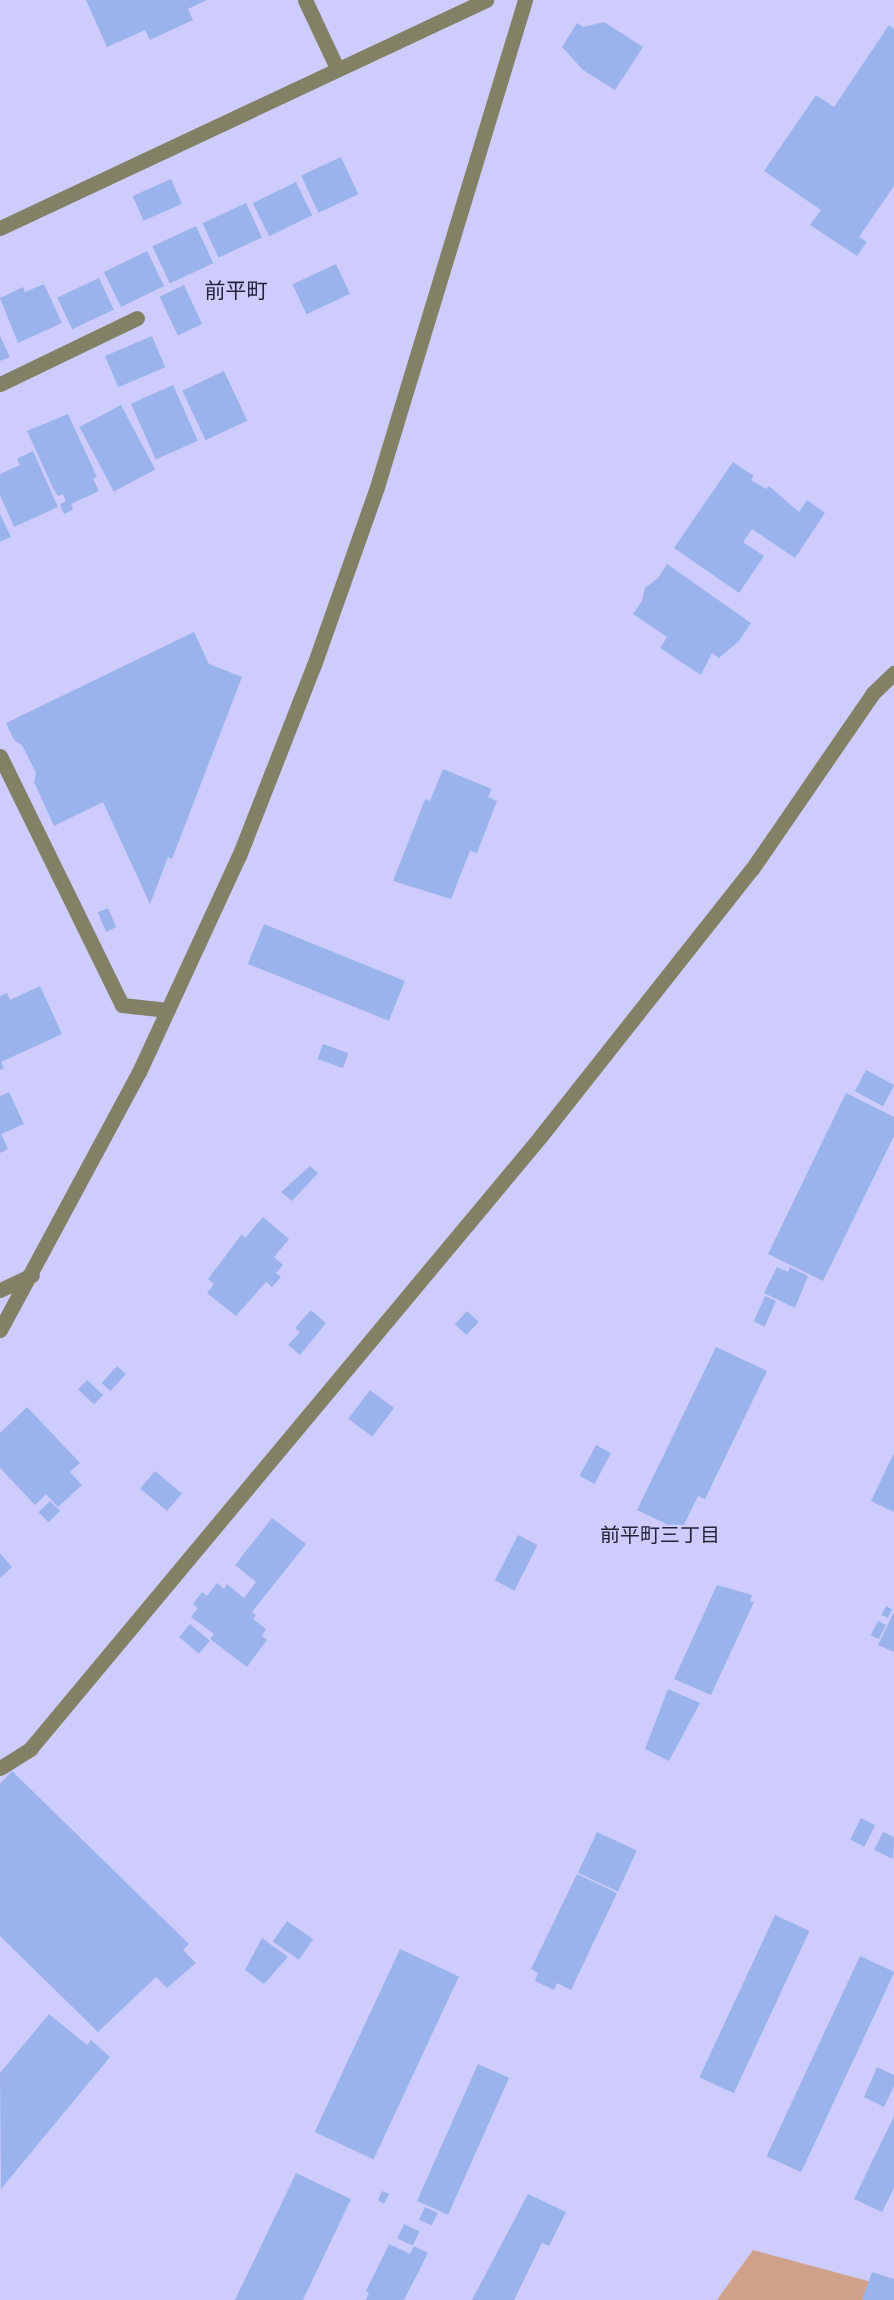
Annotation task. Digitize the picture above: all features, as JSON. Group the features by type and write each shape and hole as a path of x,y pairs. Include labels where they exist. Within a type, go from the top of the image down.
{"street":[{"path":"304,0 337,68"},
{"path":"0,228 486,0"},
{"path":"0,1330 32,1275 168,1010 239,856 314,665 378,488 525,0"},
{"path":"0,384 137,318"},
{"path":"0,1768 30,1749 540,1137 752,868 873,693 894,673"},
{"path":"0,756 116,996 122,1005 168,1010"},
{"path":"0,1290 32,1275"}],"shaded area":[{"path":"753,2250 894,2288 894,2300 717,2300"}],"building":[{"path":"86,0 207,0 188,9 193,20 150,40 145,30 107,47"},
{"path":"604,22 643,47 615,90 583,70 562,47 577,23 583,27"},
{"path":"889,25 894,29 894,186 859,237 867,242 857,256 810,225 821,210 764,171 816,95 834,107"},
{"path":"341,157 358,194 318,213 301,176"},
{"path":"171,179 182,204 144,221 133,196"},
{"path":"296,182 312,215 269,236 253,203"},
{"path":"246,203 262,237 219,258 202,223"},
{"path":"196,226 213,263 170,283 152,246"},
{"path":"147,251 164,286 121,307 104,272"},
{"path":"336,264 350,294 306,314 292,284"},
{"path":"99,278 114,310 72,329 57,297"},
{"path":"44,284 62,323 18,343 0,298 23,287 25,292"},
{"path":"184,285 202,324 178,335 160,296"},
{"path":"0,336 10,357 0,361"},
{"path":"152,336 165,367 118,387 105,356"},
{"path":"224,371 247,421 206,440 182,390"},
{"path":"173,385 198,441 156,459 131,404"},
{"path":"121,405 155,469 114,492 80,427"},
{"path":"68,414 97,477 93,479 99,491 71,504 73,510 64,514 60,504 66,501 63,494 58,496 53,488 27,431"},
{"path":"33,451 58,507 14,527 0,495 0,474 20,465 17,459"},
{"path":"733,462 754,476 751,480 766,489 769,486 799,512 807,500 825,513 795,558 752,529 743,542 764,556 739,593 674,548"},
{"path":"0,514 11,537 0,542"},
{"path":"667,564 751,623 739,641 719,658 712,653 701,675 660,648 667,637 633,614 642,601 645,588 658,578"},
{"path":"194,632 209,664 242,677 172,859 168,857 150,904 103,802 54,826 34,782 36,773 22,745 14,740 6,723"},
{"path":"443,769 492,789 488,797 497,801 477,853 470,851 451,899 393,881 425,799 430,801"},
{"path":"108,908 116,927 106,932 98,912"},
{"path":"264,924 405,981 389,1021 248,964"},
{"path":"40,986 62,1034 1,1062 4,1068 0,1070 0,996 7,993 10,1000"},
{"path":"323,1044 348,1053 343,1068 318,1059"},
{"path":"866,1070 894,1085 883,1106 855,1091"},
{"path":"9,1092 24,1124 1,1134 8,1149 0,1153 0,1096"},
{"path":"846,1093 894,1117 894,1136 823,1281 768,1254"},
{"path":"310,1166 318,1173 292,1201 281,1192"},
{"path":"263,1217 289,1239 274,1257 283,1265 276,1273 281,1277 272,1287 266,1282 236,1316 207,1293 214,1284 208,1279 242,1234 245,1238"},
{"path":"777,1267 788,1272 790,1267 808,1276 795,1308 764,1293"},
{"path":"765,1296 776,1301 765,1326 754,1322"},
{"path":"311,1310 326,1323 300,1355 288,1345 300,1332 295,1328"},
{"path":"467,1311 479,1322 466,1335 455,1324"},
{"path":"716,1347 767,1371 705,1499 698,1496 681,1531 637,1510"},
{"path":"117,1366 126,1374 111,1391 102,1383"},
{"path":"87,1380 103,1395 94,1405 78,1390"},
{"path":"370,1390 394,1408 372,1437 348,1419"},
{"path":"27,1407 80,1463 70,1472 82,1485 58,1507 46,1494 35,1505 0,1468 0,1433"},
{"path":"596,1445 611,1453 595,1484 580,1476"},
{"path":"894,1453 894,1512 871,1501"},
{"path":"155,1471 182,1493 167,1511 140,1489"},
{"path":"50,1501 60,1511 49,1522 39,1512"},
{"path":"272,1518 306,1544 252,1612 256,1615 253,1619 266,1629 262,1636 267,1640 247,1667 210,1639 214,1634 191,1617 198,1608 193,1604 202,1592 207,1596 217,1583 224,1589 227,1584 244,1598 256,1582 235,1565"},
{"path":"518,1535 538,1545 514,1590 495,1580"},
{"path":"0,1553 12,1567 0,1578"},
{"path":"717,1585 752,1595 750,1601 754,1602 711,1695 674,1679"},
{"path":"886,1606 892,1609 888,1618 881,1615"},
{"path":"894,1612 894,1652 878,1645"},
{"path":"878,1621 886,1625 879,1639 871,1635"},
{"path":"190,1624 210,1641 199,1654 179,1637"},
{"path":"668,1689 700,1703 669,1761 645,1749"},
{"path":"12,1771 189,1944 183,1950 196,1963 167,1988 156,1977 98,2032 0,1936 0,1784"},
{"path":"861,1818 875,1825 864,1847 850,1839"},
{"path":"597,1832 637,1851 618,1891 578,1873"},
{"path":"883,1832 894,1837 893,1859 874,1850"},
{"path":"577,1874 617,1893 571,1990 557,1983 554,1990 535,1981 538,1973 531,1969"},
{"path":"775,1915 809,1931 734,2093 699,2077"},
{"path":"287,1921 313,1939 299,1960 273,1941"},
{"path":"262,1938 288,1957 264,1984 245,1970"},
{"path":"400,1949 459,1976 374,2160 315,2132"},
{"path":"860,1956 894,1973 801,2172 767,2156"},
{"path":"49,2014 87,2045 91,2040 110,2057 1,2189 0,2073"},
{"path":"478,2064 509,2078 448,2215 417,2201"},
{"path":"877,2067 894,2075 894,2086 884,2107 864,2097"},
{"path":"894,2116 894,2188 882,2212 854,2199"},
{"path":"296,2173 351,2199 303,2300 235,2300"},
{"path":"382,2191 389,2194 384,2204 378,2200"},
{"path":"528,2194 566,2212 549,2246 542,2243 514,2300 472,2300"},
{"path":"425,2207 438,2213 432,2226 419,2220"},
{"path":"404,2224 419,2231 413,2246 397,2239"},
{"path":"389,2244 410,2254 414,2246 428,2253 404,2300 366,2300 369,2293 366,2291"},
{"path":"872,2272 894,2279 894,2300 862,2300"}],"district":[{"name":"前平町","path":"236,291"},
{"name":"前平町三丁目","path":"660,1535"}]}
